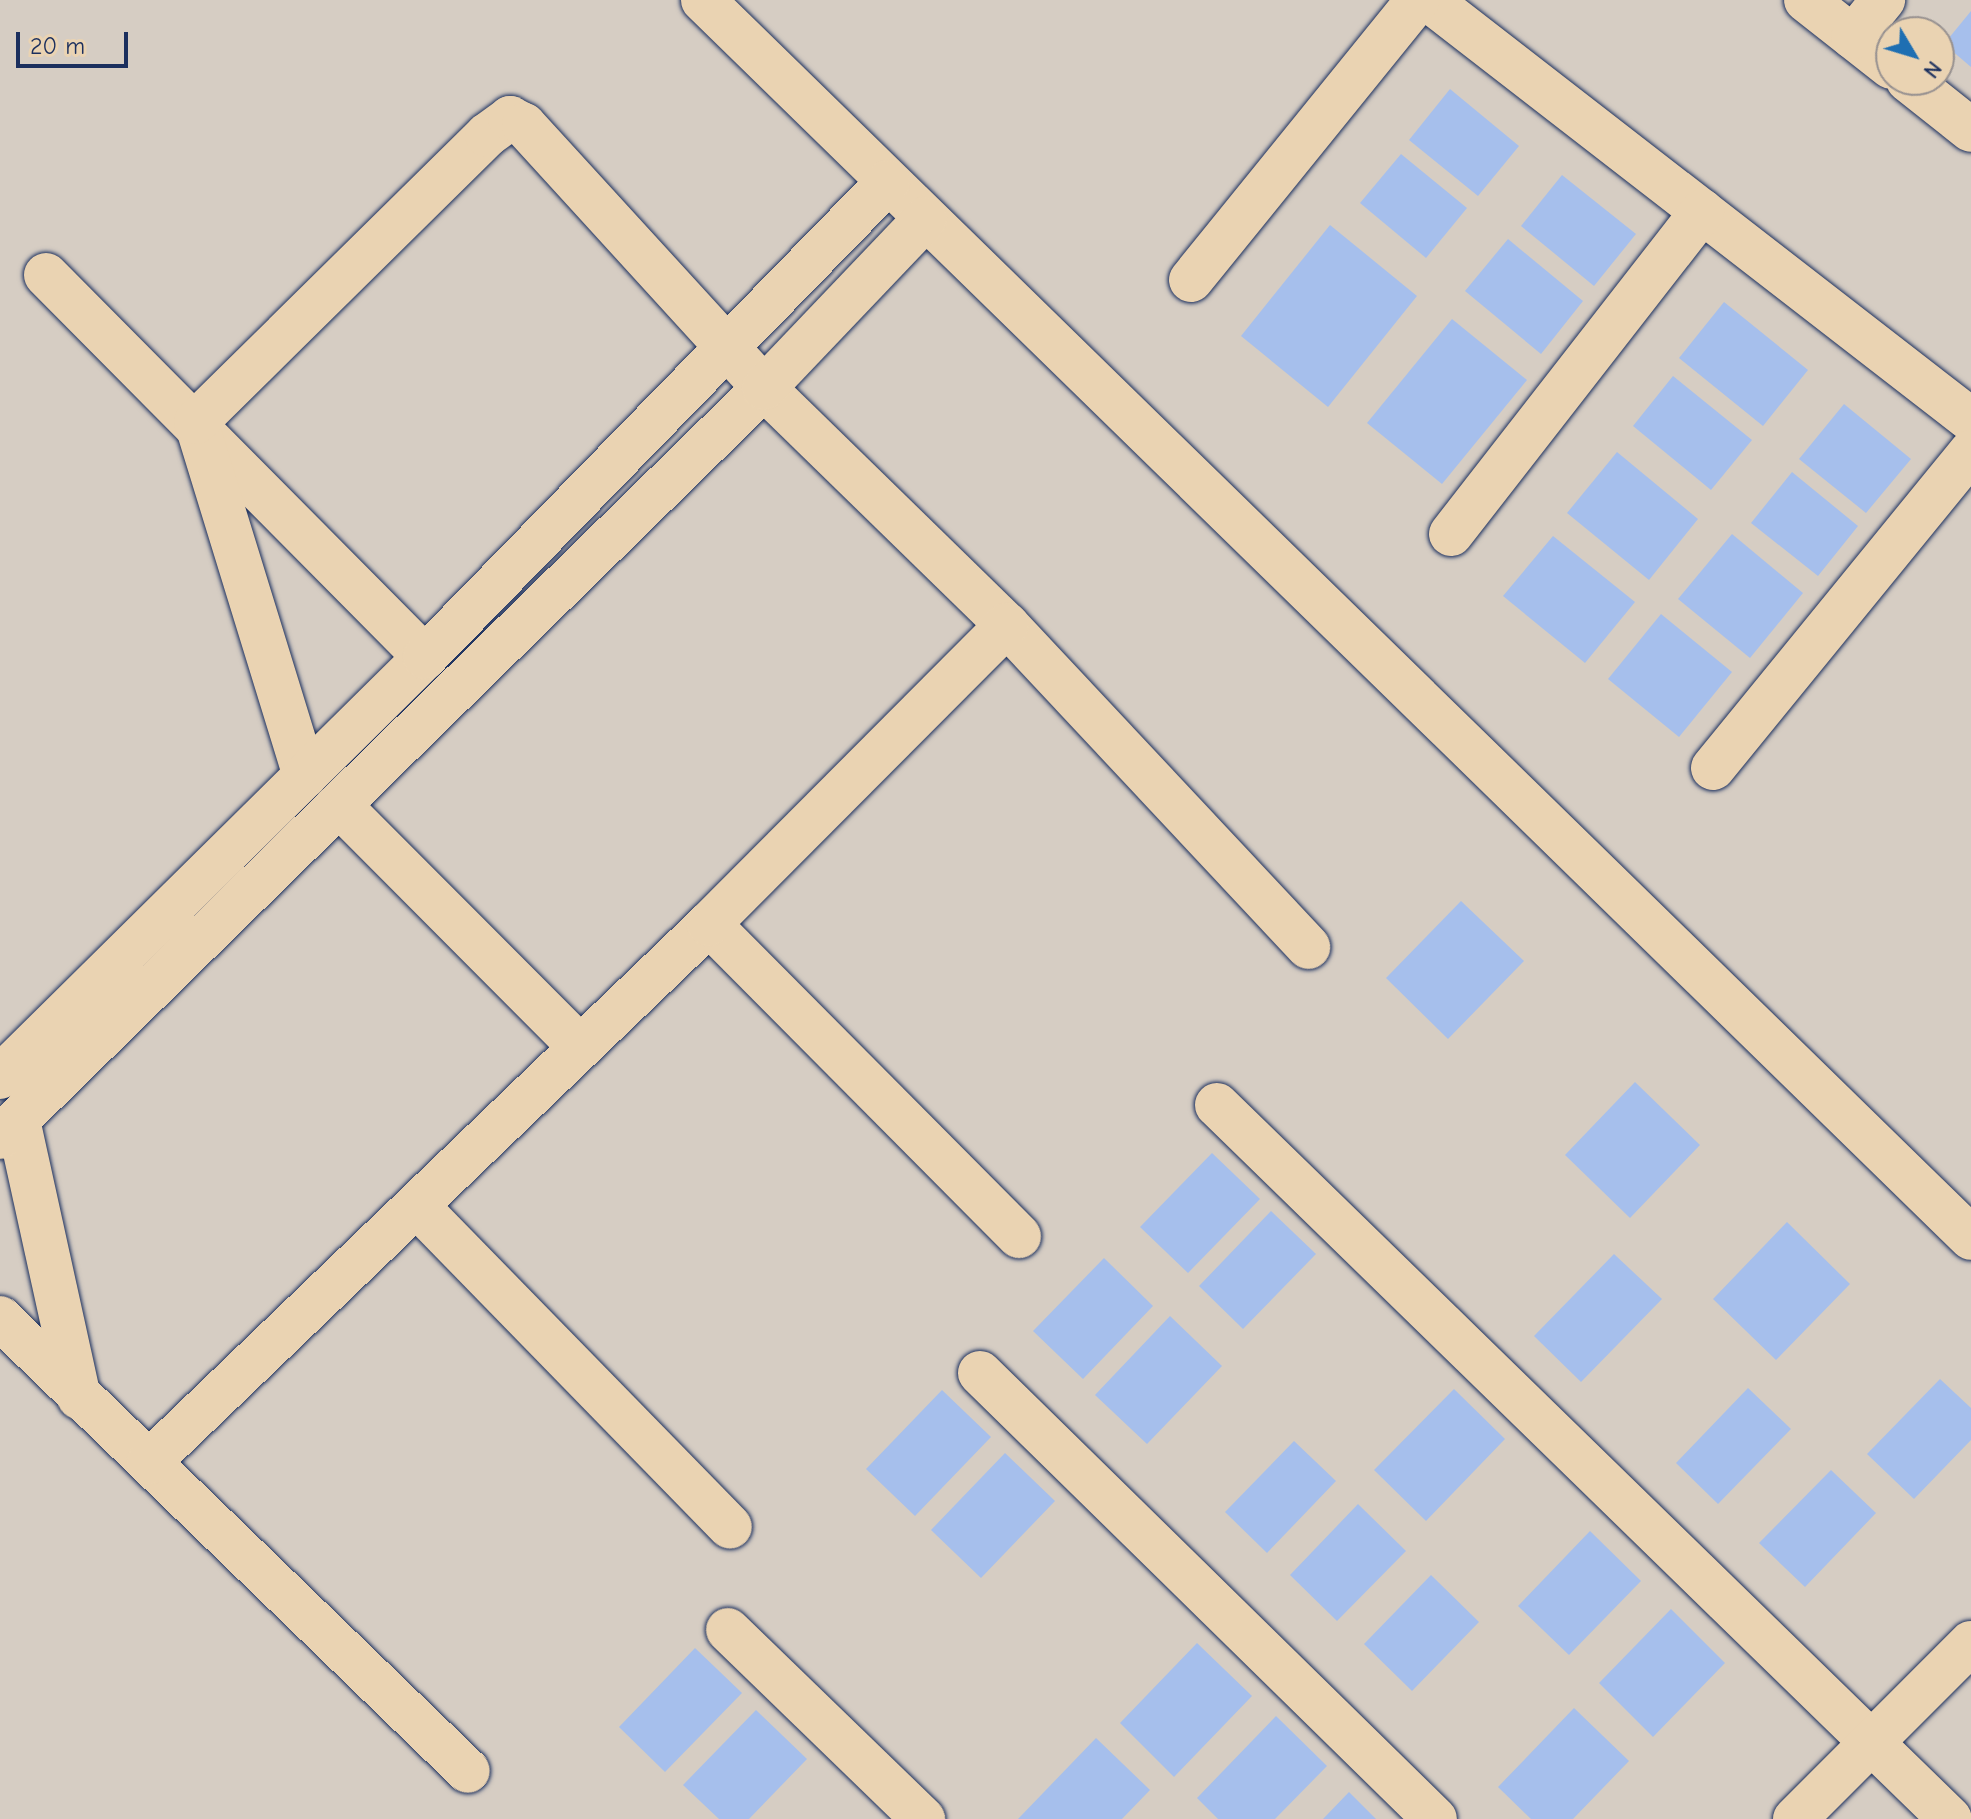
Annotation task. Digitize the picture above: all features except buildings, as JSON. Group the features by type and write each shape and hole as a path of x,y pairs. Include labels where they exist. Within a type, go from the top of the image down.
{"street":[{"path":"703,0 1971,1238"},
{"path":"1191,280 1418,0"},
{"path":"1429,0 1971,420"},
{"path":"1806,0 1875,54"},
{"path":"1853,37 1883,0"},
{"path":"1928,96 1971,130"},
{"path":"196,422 487,135 510,118 524,125 764,388 1007,625 1308,947"},
{"path":"0,1077 425,657 888,182"},
{"path":"1451,534 1702,211"},
{"path":"79,1397 9,1128 764,388 925,219"},
{"path":"46,275 196,422 425,657"},
{"path":"196,422 305,776"},
{"path":"1713,768 1971,452"},
{"path":"149,1462 417,1206 578,1045 709,924 1007,625"},
{"path":"339,805 578,1045"},
{"path":"709,924 1019,1236"},
{"path":"1217,1105 1950,1819"},
{"path":"417,1206 730,1527"},
{"path":"0,1318 468,1771"},
{"path":"980,1373 1435,1819"},
{"path":"728,1630 923,1819"},
{"path":"1795,1819 1971,1643"}]}
